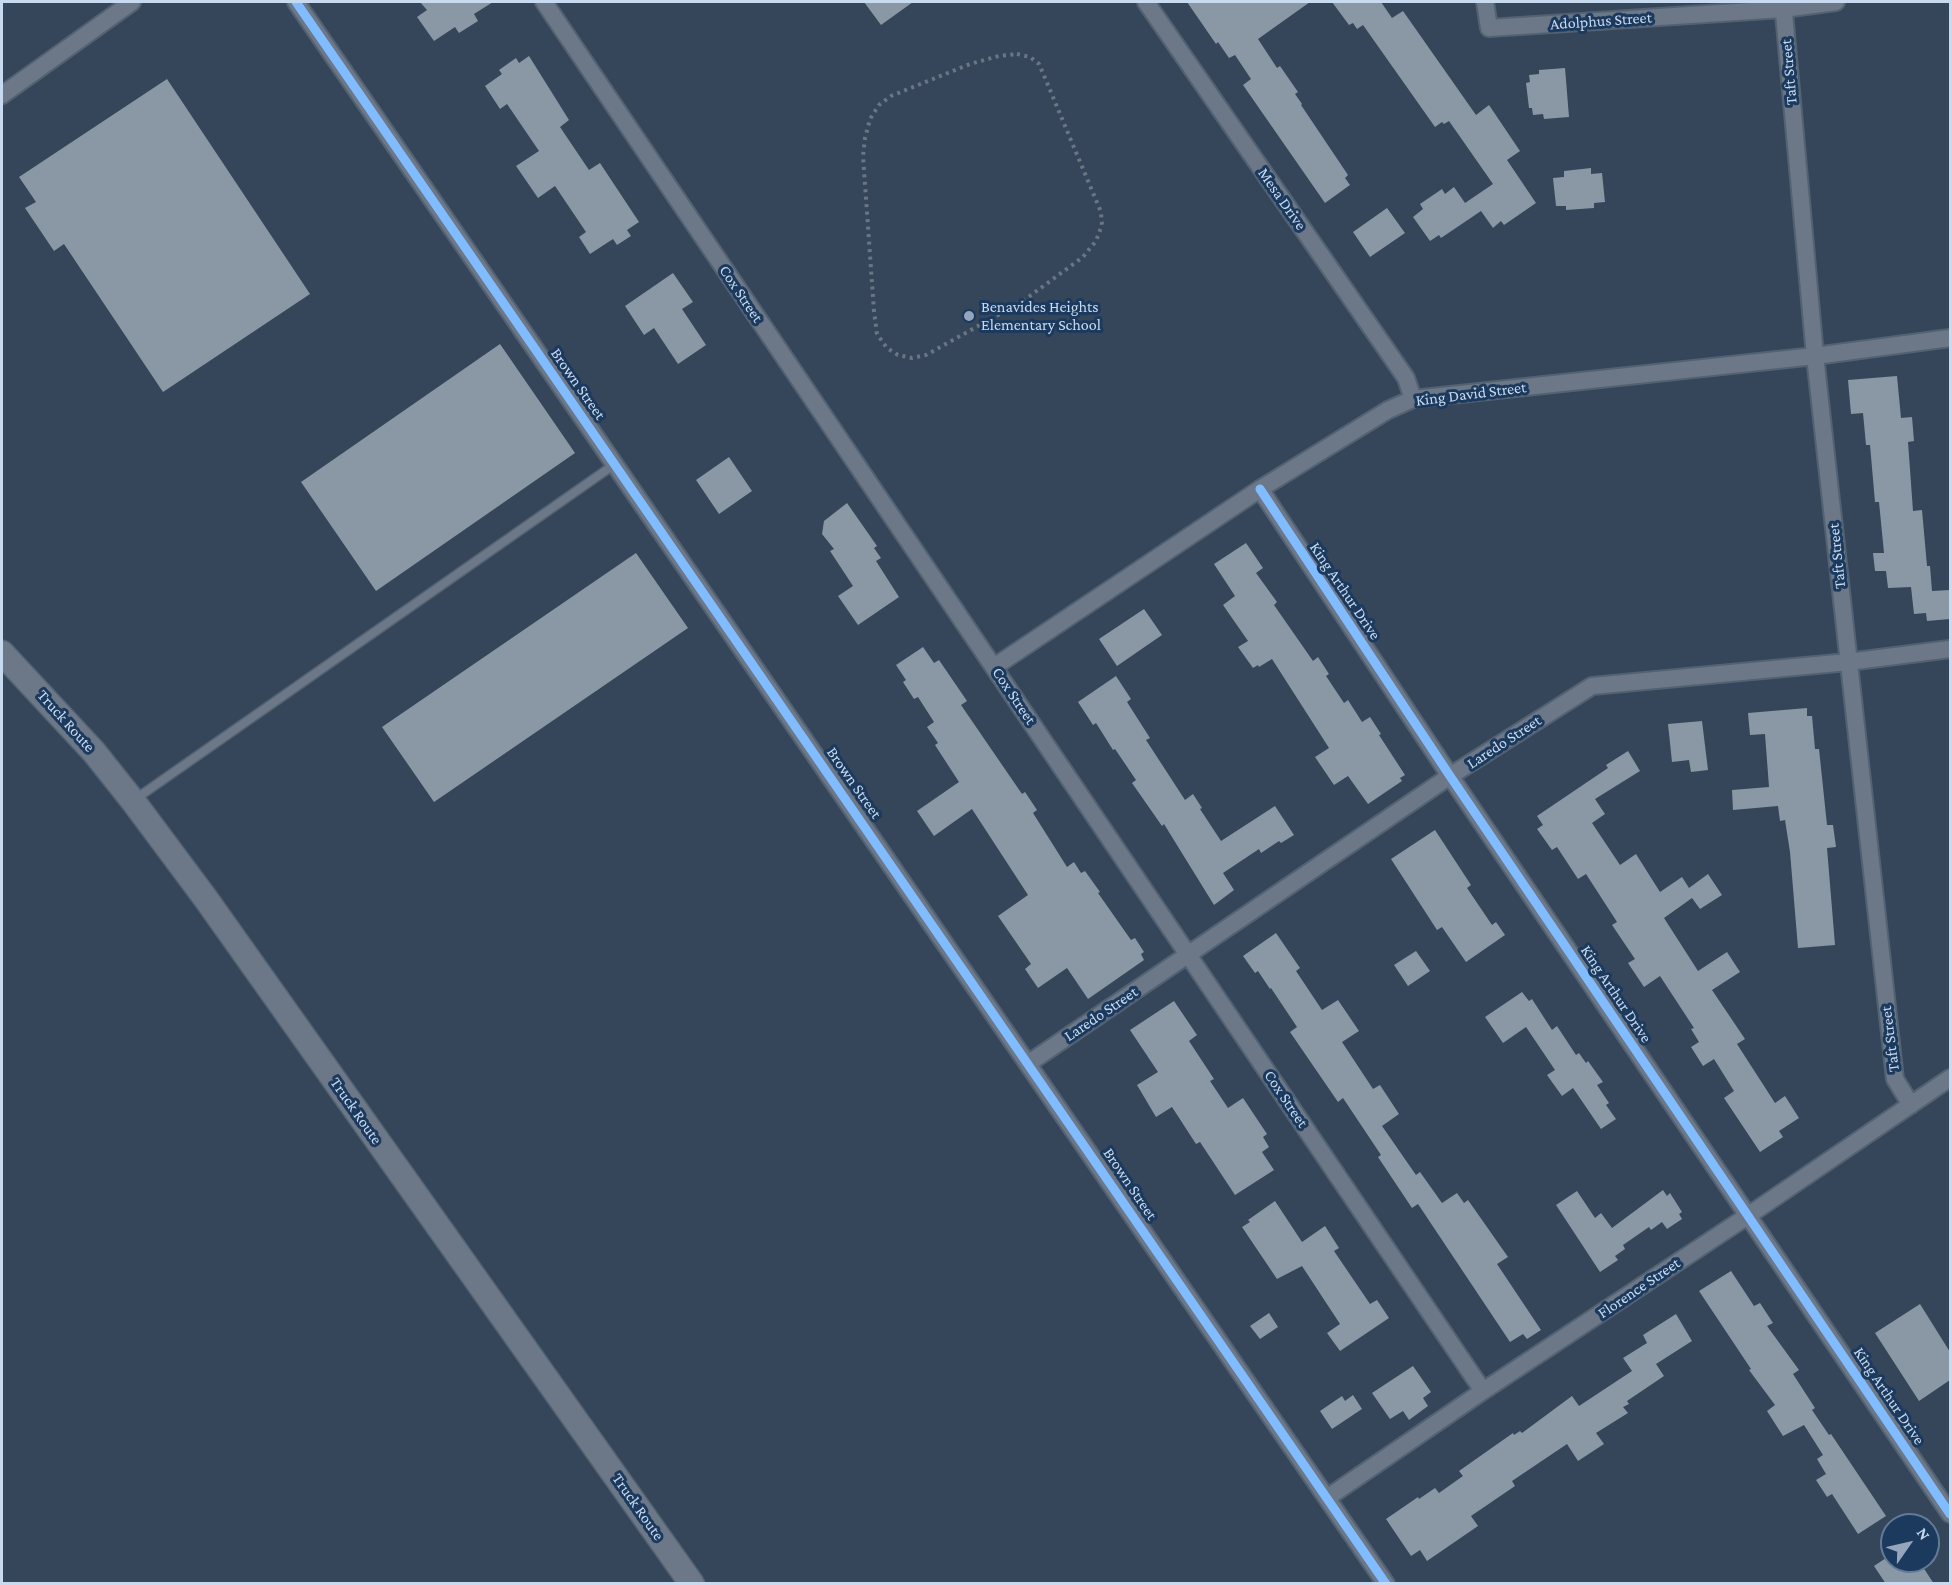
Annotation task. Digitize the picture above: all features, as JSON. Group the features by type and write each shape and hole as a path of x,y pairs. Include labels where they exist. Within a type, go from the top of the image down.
{"street":[{"path":"2,95 132,2"},
{"name":"Brown Street","path":"296,2 1386,1584"},
{"name":"Cox Street","path":"544,2 1483,1391"},
{"name":"Mesa Drive","path":"1146,2 1406,378 1413,399"},
{"name":"Adolphus Street","path":"1485,2 1489,28 1836,2"},
{"name":"Taft Street","path":"1783,5 1815,356 1895,1079 1911,1105"},
{"name":"King David Street","path":"994,667 1260,489 1364,424 1413,399 1815,356 1950,338"},
{"name":"King Arthur Drive","path":"1260,489 1450,777 1950,1514"},
{"name":"Laredo Street","path":"1029,1063 1450,777 1592,686 1848,662 1950,649"},
{"name":"Truck Route","path":"2,653 94,752 206,899 692,1584"},
{"name":"Florence Street","path":"1327,1498 1950,1078"}],"lane":[{"path":"133,801 615,464"}],"path":[{"path":"1017,54 1030,57 1039,64 1101,212 1102,225 1096,242 1083,257 1023,301 926,355 912,358 898,355 887,348 877,334 874,311 864,156 865,138 870,119 879,105 891,96 970,64 999,56 1017,54"}],"building":[{"path":"420,2 493,2 474,14 478,21 459,33 455,27 434,41 417,17 427,10"},
{"path":"864,2 913,2 881,25"},
{"path":"1187,2 1310,2 1258,39 1277,68 1280,66 1298,92 1295,94 1301,105 1348,175 1345,178 1350,185 1325,203 1243,85 1251,79 1235,55 1229,58 1218,42 1216,44"},
{"path":"1332,2 1381,2 1392,18 1403,11 1476,115 1489,105 1520,151 1507,160 1536,203 1504,225 1501,221 1493,228 1481,211 1441,238 1439,235 1430,241 1413,217 1423,209 1420,204 1442,189 1445,194 1454,187 1465,203 1493,184 1449,121 1444,124 1442,122 1435,127 1363,25 1357,29 1353,23 1349,25"},
{"path":"529,56 569,120 560,127 589,170 600,163 639,222 627,230 631,236 617,245 613,239 590,254 579,237 586,232 555,186 538,198 516,166 539,151 507,104 500,109 485,86 502,74 499,70 516,58 519,63"},
{"path":"1565,68 1569,117 1544,119 1543,114 1533,115 1532,108 1529,108 1526,83 1530,82 1529,75 1539,74 1539,70"},
{"path":"167,79 310,294 163,392 64,244 54,251 25,208 36,202 19,177"},
{"path":"1591,168 1591,174 1602,173 1605,202 1594,203 1594,208 1566,210 1566,206 1556,206 1553,178 1564,177 1564,171"},
{"path":"1387,208 1405,233 1370,257 1353,232"},
{"path":"673,273 693,302 682,309 706,345 678,364 654,328 644,335 625,306"},
{"path":"500,344 575,453 376,591 301,482"},
{"path":"1897,376 1901,418 1912,417 1914,441 1908,442 1913,511 1922,510 1927,566 1930,566 1932,591 1950,590 1950,619 1927,621 1926,613 1914,614 1911,587 1888,588 1886,571 1875,571 1873,553 1884,553 1879,502 1875,502 1870,445 1866,445 1863,413 1851,414 1848,380"},
{"path":"729,457 752,491 719,514 696,480"},
{"path":"847,503 877,546 874,548 881,558 876,561 899,597 858,625 838,596 853,586 830,551 834,549 822,534 824,521"},
{"path":"1246,543 1263,568 1256,573 1277,602 1274,605 1313,661 1318,657 1329,674 1326,676 1344,703 1348,700 1362,722 1370,717 1405,775 1400,778 1402,781 1368,804 1348,776 1334,785 1315,757 1329,748 1272,659 1253,668 1238,647 1248,641 1223,605 1235,596 1214,564"},
{"path":"636,553 688,628 434,802 382,727"},
{"path":"1144,609 1162,635 1117,666 1099,639"},
{"path":"923,647 934,663 939,660 967,701 961,705 1022,794 1025,792 1037,810 1033,813 1067,867 1074,862 1081,873 1085,871 1131,940 1135,938 1144,952 1141,954 1144,960 1088,999 1067,968 1038,988 1025,969 1031,964 998,916 1028,895 972,809 934,836 917,811 959,782 935,745 938,743 927,727 934,722 918,697 914,699 903,682 906,680 896,665"},
{"path":"1116,676 1131,699 1127,702 1150,738 1146,740 1185,800 1193,794 1221,841 1275,806 1294,835 1281,843 1279,841 1261,853 1259,849 1223,873 1234,890 1214,905 1164,824 1162,826 1132,783 1136,780 1096,723 1093,725 1078,702"},
{"path":"1807,708 1807,716 1812,716 1815,749 1819,749 1827,825 1833,825 1836,847 1827,848 1835,945 1798,948 1785,820 1780,821 1778,806 1733,810 1732,790 1769,787 1765,734 1750,735 1748,713"},
{"path":"1702,721 1708,770 1691,772 1689,760 1672,762 1668,724"},
{"path":"1628,751 1640,771 1595,799 1605,814 1592,823 1620,865 1636,854 1660,892 1682,877 1689,888 1708,874 1722,895 1700,909 1692,898 1664,918 1698,971 1727,952 1740,972 1712,990 1745,1039 1737,1044 1775,1103 1785,1096 1799,1118 1779,1131 1783,1137 1760,1152 1724,1098 1734,1091 1714,1059 1703,1066 1691,1047 1699,1042 1691,1029 1694,1028 1660,976 1644,987 1628,963 1635,959 1612,925 1617,922 1586,874 1578,879 1557,847 1552,850 1537,829 1543,825 1537,816 1608,768 1606,765"},
{"path":"1435,830 1471,885 1467,888 1492,925 1496,922 1505,935 1466,962 1442,927 1437,930 1391,859"},
{"path":"1276,933 1300,968 1296,971 1322,1010 1338,1000 1359,1031 1342,1042 1373,1089 1380,1085 1399,1114 1382,1126 1416,1175 1420,1172 1442,1203 1457,1193 1464,1203 1468,1200 1508,1257 1497,1264 1541,1330 1527,1339 1523,1334 1510,1342 1418,1204 1412,1208 1378,1157 1381,1155 1343,1098 1338,1102 1290,1032 1297,1027 1271,988 1258,971 1255,973 1243,956"},
{"path":"1416,951 1430,971 1408,986 1394,965"},
{"path":"1522,992 1529,1001 1532,999 1552,1030 1557,1026 1576,1055 1579,1053 1586,1063 1588,1061 1603,1082 1597,1085 1609,1103 1606,1105 1616,1119 1601,1129 1573,1088 1562,1096 1547,1075 1555,1070 1526,1027 1503,1043 1485,1017"},
{"path":"1174,1001 1197,1035 1189,1041 1214,1079 1210,1081 1228,1108 1243,1098 1267,1134 1263,1137 1269,1147 1262,1152 1274,1170 1235,1195 1200,1142 1196,1144 1172,1107 1156,1117 1137,1085 1158,1072 1130,1030"},
{"path":"1663,1190 1667,1196 1670,1193 1682,1212 1679,1214 1682,1219 1667,1229 1662,1222 1651,1230 1649,1227 1623,1245 1625,1249 1615,1256 1618,1260 1600,1272 1556,1205 1577,1191 1595,1218 1601,1213 1612,1228"},
{"path":"1275,1201 1302,1242 1325,1226 1339,1248 1334,1251 1370,1304 1377,1300 1389,1318 1340,1351 1327,1333 1340,1324 1302,1266 1277,1279 1242,1227"},
{"path":"1731,1271 1754,1306 1760,1303 1773,1323 1767,1326 1799,1370 1793,1374 1815,1408 1812,1410 1829,1435 1831,1434 1884,1513 1880,1513 1880,1520 1858,1534 1832,1494 1827,1497 1816,1480 1826,1474 1817,1459 1823,1455 1804,1425 1783,1436 1767,1411 1775,1405 1749,1370 1751,1369 1699,1291"},
{"path":"1920,1304 1950,1352 1950,1380 1919,1401 1875,1333"},
{"path":"1269,1313 1278,1327 1260,1339 1250,1326"},
{"path":"1676,1314 1692,1341 1656,1364 1664,1376 1627,1401 1629,1404 1623,1407 1628,1413 1596,1433 1604,1444 1578,1461 1567,1444 1512,1481 1515,1486 1471,1516 1478,1526 1427,1561 1420,1550 1411,1556 1386,1519 1435,1488 1439,1493 1463,1476 1459,1471 1513,1433 1514,1435 1520,1431 1522,1433 1572,1396 1579,1406 1632,1371 1623,1358 1647,1343 1643,1335"},
{"path":"1413,1366 1431,1392 1423,1398 1428,1406 1409,1420 1403,1411 1390,1419 1372,1393"},
{"path":"1353,1395 1362,1409 1332,1429 1320,1411 1342,1396 1345,1401"},
{"path":"1880,1562 1880,1573 1927,1573 1934,1584 1886,1584 1874,1566"}],"cycle path":[{"path":"296,2 1386,1584"},
{"path":"1260,489 1450,776 1950,1514"}],"place":[{"name":"Benavides Heights Elementary School","path":"969,316"}]}
